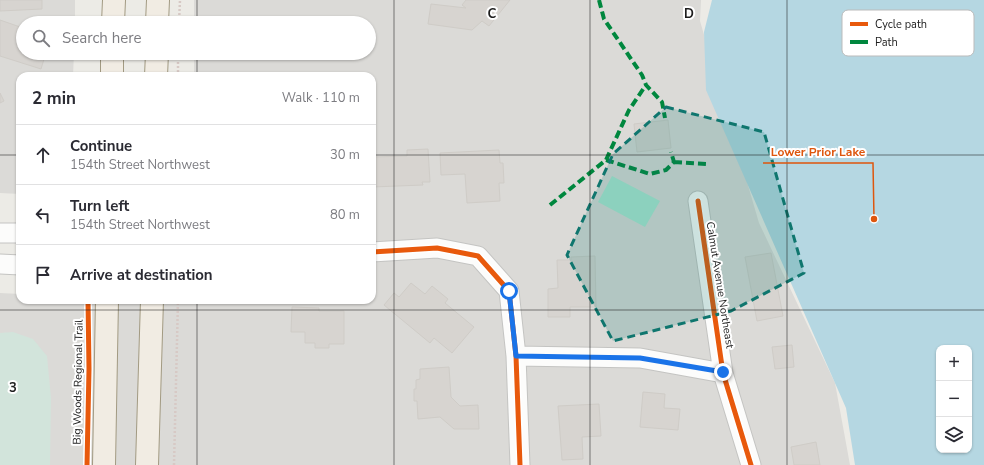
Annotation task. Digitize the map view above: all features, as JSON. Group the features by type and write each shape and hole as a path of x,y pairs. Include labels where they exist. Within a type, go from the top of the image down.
{"main road":[{"path":"113,16 114,0"},
{"path":"157,16 158,0"},
{"path":"112,60 112,72"},
{"path":"156,72 157,60"},
{"path":"104,465 107,304"},
{"path":"147,465 152,304"}],"street":[{"name":"Calmut Avenue Northeast","path":"698,201 723,372 751,465"},
{"path":"0,233 16,233"},
{"path":"376,252 437,248 478,256 509,291 516,356 520,465"},
{"path":"0,264 16,265"},
{"path":"516,356 640,358 723,372"}],"path":[{"path":"179,16 180,0"},
{"path":"178,60 178,72"},
{"path":"174,465 178,304"}],"highlighted area":[{"path":"666,107 764,132 804,273 731,311 613,341 567,255 613,154"}],"shaded area":[{"path":"0,0 75,0 75,16 16,16 16,60 74,60 73,72 16,72 16,194 0,193"},
{"path":"194,0 701,0 700,21 759,223 835,383 850,465 0,465 0,293 16,294 16,304 376,304 376,72 194,72 194,60 376,60 376,16 194,16"},
{"path":"13,332 33,339 47,356 51,398 50,465 0,465 0,333"}],"green space":[{"path":"612,176 660,201 645,227 598,202"}],"water":[{"path":"712,0 984,0 984,465 855,465 846,408 706,90 704,32"}],"building":[{"path":"0,0 42,0 42,9 0,11"},
{"path":"466,0 510,0 489,26 482,21 472,30 428,24 431,4 466,8 462,5"},
{"path":"0,20 16,26 16,60 44,60 41,69 0,56"},
{"path":"0,93 4,101 0,103"},
{"path":"668,120 671,148 637,152 634,124"},
{"path":"428,149 430,182 422,182 423,185 376,187 376,157 407,156 407,150"},
{"path":"499,150 500,163 503,163 504,183 499,183 500,201 467,203 465,174 441,175 440,153"},
{"path":"771,253 783,316 757,321 745,257"},
{"path":"595,256 596,307 570,307 570,317 548,317 548,289 558,288 557,260 571,260 571,257"},
{"path":"411,283 425,294 432,286 448,299 445,303 474,327 452,353 434,338 430,343 384,305 394,293 399,297"},
{"path":"292,307 319,308 319,311 344,311 344,344 329,344 329,348 315,348 315,343 305,343 305,332 291,332"},
{"path":"792,345 794,367 775,369 772,347"},
{"path":"449,367 451,397 460,406 478,405 479,429 454,429 440,417 418,419 417,401 414,401 414,389 416,389 416,380 420,379 420,369"},
{"path":"643,392 665,394 664,408 680,409 678,430 640,427"},
{"path":"599,404 601,436 582,437 583,459 562,460 558,406"},
{"path":"816,442 820,465 794,465 791,447"}],"marked path":[{"path":"599,0 604,19 642,75 646,85 662,102 665,118"},
{"path":"550,205 606,160 629,110 646,85"},
{"path":"606,160 650,174 666,170 674,162 671,152"},
{"path":"674,162 706,164"}],"cycle path":[{"path":"698,201 723,373 751,465"},
{"path":"376,252 437,248 478,256 509,291 516,356 520,465"},
{"name":"Big Woods Regional Trail","path":"87,465 89,369 88,304"}],"place":[{"name":"Lower Prior Lake","path":"874,219"}],"route":[{"path":"509,291 516,356 640,358 723,372"}]}
